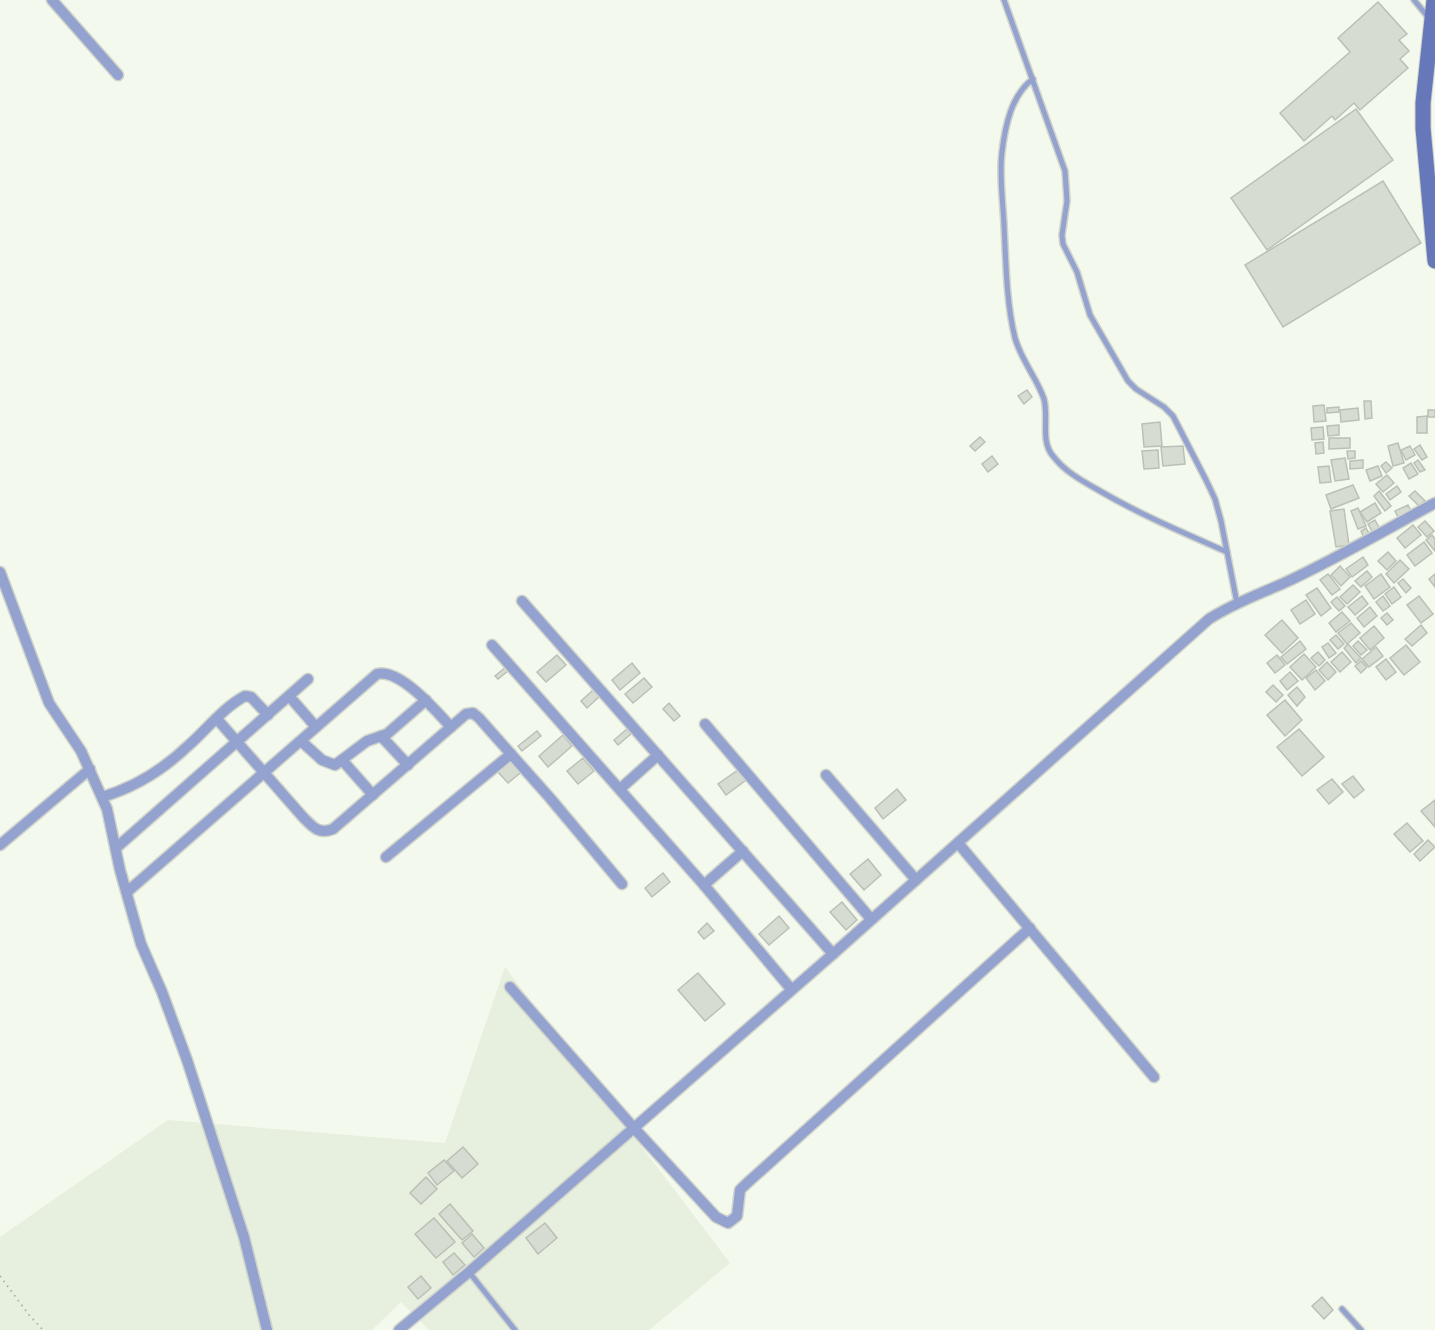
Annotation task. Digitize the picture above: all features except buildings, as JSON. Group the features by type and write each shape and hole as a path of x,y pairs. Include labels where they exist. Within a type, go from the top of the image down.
{"main road":[{"path":"1434,0 1423,128 1435,261"}],"street":[{"path":"52,0 118,75"},
{"path":"399,1330 469,1272 833,954 1209,619 1237,603 1283,584 1435,503"},
{"path":"0,572 49,703 90,769 107,809 126,892 141,944 162,992 187,1060 244,1237 267,1330"},
{"path":"522,601 833,954"},
{"path":"492,645 704,885 791,989"},
{"path":"126,892 377,674 383,673 417,691 451,728"},
{"path":"116,848 308,679"},
{"path":"102,797 129,788 148,778 188,747 216,718 245,696 251,697 268,715"},
{"path":"289,696 316,727"},
{"path":"301,741 322,760 334,765 367,741 394,728 426,700"},
{"path":"216,718 317,831 325,832 333,830 466,714 472,713 511,754 622,884"},
{"path":"705,724 871,919"},
{"path":"381,736 408,765"},
{"path":"386,857 511,754"},
{"path":"620,789 658,755"},
{"path":"342,760 373,795"},
{"path":"0,845 90,769"},
{"path":"826,775 916,880"},
{"path":"958,843 1154,1077"},
{"path":"704,885 743,851"},
{"path":"510,987 716,1217 728,1223 738,1216 740,1190 745,1185 1030,928"}],"lane":[{"path":"1004,0 1065,171 1067,201 1062,235 1063,244 1077,272 1090,315 1128,381 1136,389 1164,406 1173,416 1215,499 1237,603"},
{"path":"1414,0 1433,22"},
{"path":"1033,79 1020,91 1014,104 1002,154 1001,178 1008,292 1015,337 1043,399 1047,445 1058,462 1080,480 1145,516 1227,552"},
{"path":"469,1272 516,1330"},
{"path":"1342,1309 1360,1330"}],"path":[{"path":"0,1276 29,1316 43,1330"}],"shaded area":[{"path":"505,967 730,1263 649,1330 429,1330 401,1302 372,1330 0,1330 0,1237 168,1120 445,1143"}]}
